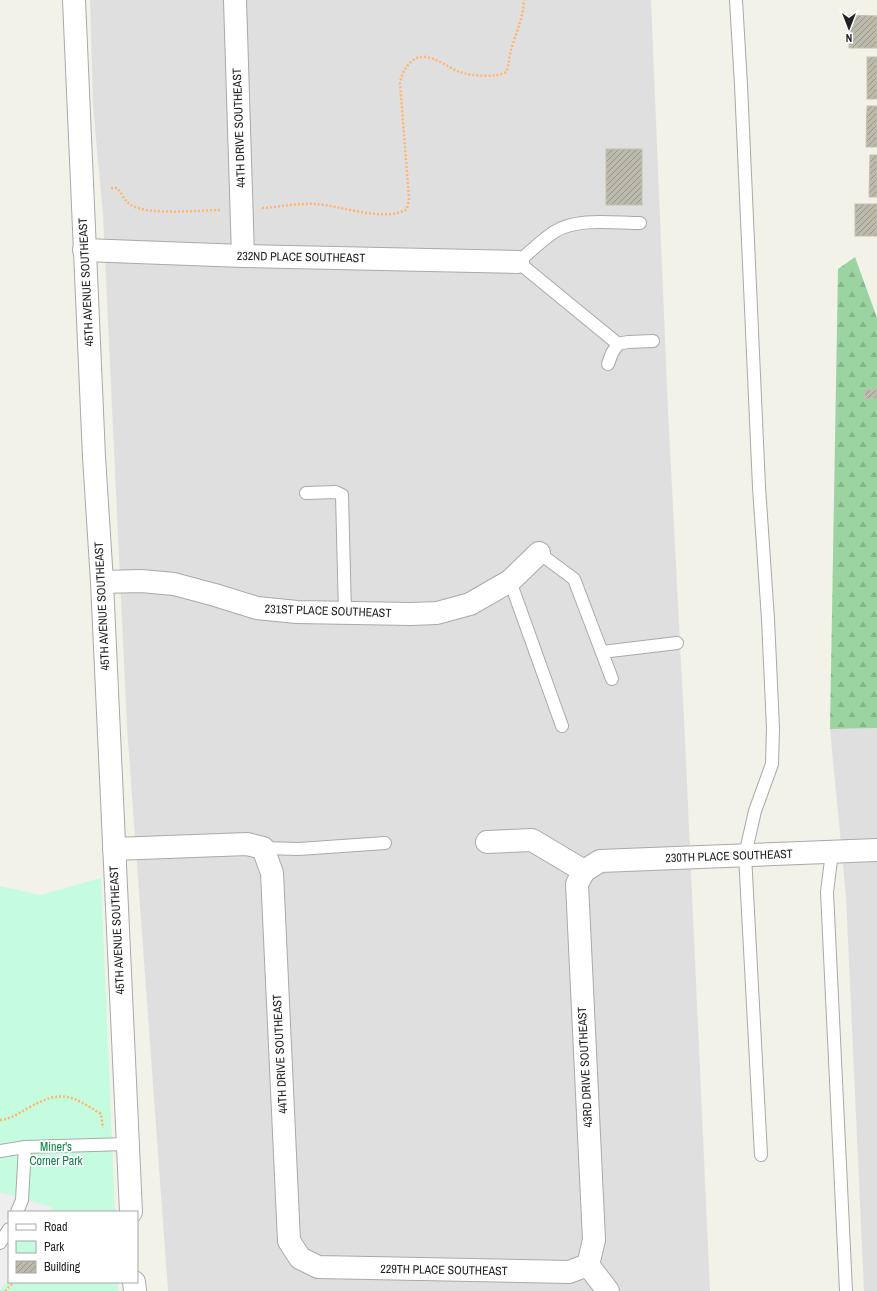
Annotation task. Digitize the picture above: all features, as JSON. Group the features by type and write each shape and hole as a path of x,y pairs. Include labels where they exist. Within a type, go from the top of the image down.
{"street":[{"name":"45TH AVENUE SOUTHEAST","path":"74,0 84,250 94,457 102,582 131,1211"},
{"name":"44TH DRIVE SOUTHEAST","path":"235,0 243,256"},
{"name":"232ND PLACE SOUTHEAST","path":"84,250 243,256 518,262"},
{"name":"231ST PLACE SOUTHEAST","path":"102,582 141,581 174,584 257,608 297,612 437,613 470,604 510,581 540,552"},
{"path":"487,842 532,840 584,871"},
{"path":"114,849 247,844 263,848"},
{"name":"44TH DRIVE SOUTHEAST","path":"263,848 272,873 289,1241 300,1258"},
{"name":"230TH PLACE SOUTHEAST","path":"584,871 600,861 877,850"},
{"name":"43RD DRIVE SOUTHEAST","path":"584,871 577,884 594,1240 588,1265"},
{"name":"229TH PLACE SOUTHEAST","path":"300,1258 318,1267 333,1268 569,1272 588,1265"},
{"path":"588,1265 608,1291"}],"lane":[{"path":"736,0 742,93 759,487 768,619 772,728 772,764 755,811 745,855 761,1155"},
{"path":"618,344 518,262 554,232 567,226 580,222 640,223"},
{"path":"608,364 612,353 618,344 653,341"},
{"path":"306,493 336,492 342,495 345,613"},
{"path":"540,552 574,579 612,679"},
{"path":"510,581 562,726"},
{"path":"602,652 677,643"},
{"path":"263,848 299,849 385,843"},
{"path":"832,852 827,892 846,1291"},
{"path":"0,1151 25,1147 127,1144"},
{"path":"17,1211 22,1200 25,1147"},
{"path":"0,1243 8,1231"}],"path":[{"path":"111,188 117,188 129,204 142,210 178,211 242,209 317,204 367,213 396,214 406,209 409,199 400,83 402,73 411,61 421,57 432,58 459,72 469,74 501,75 506,72 509,66 510,51 519,25 524,0"},
{"path":"0,1120 8,1119 30,1107 58,1096 74,1098 101,1114 104,1145"},
{"path":"5,1291 13,1283"}],"shaded area":[{"path":"90,0 651,0 668,411 685,739 710,1291 168,1291 127,727 103,216 93,106"},
{"path":"877,728 877,1291 864,1291 846,897 830,729"},
{"path":"0,1192 52,1207 50,1211 8,1211 8,1282 0,1290"}],"green space":[{"path":"855,257 877,318 877,728 830,729 838,269"},
{"name":"Miner's Corner Park","path":"101,878 115,1211 8,1211 8,1283 118,1283 118,1291 0,1291 0,886 40,895"}],"building":[{"path":"849,15 877,16 877,48 849,48"},
{"path":"867,57 877,57 877,99 867,99"},
{"path":"867,106 877,106 877,147 866,147"},
{"path":"606,149 642,149 642,205 606,205"},
{"path":"870,155 877,155 877,197 869,197"},
{"path":"855,204 877,204 877,236 855,236"},
{"path":"877,389 877,398 865,399 864,390"}]}
